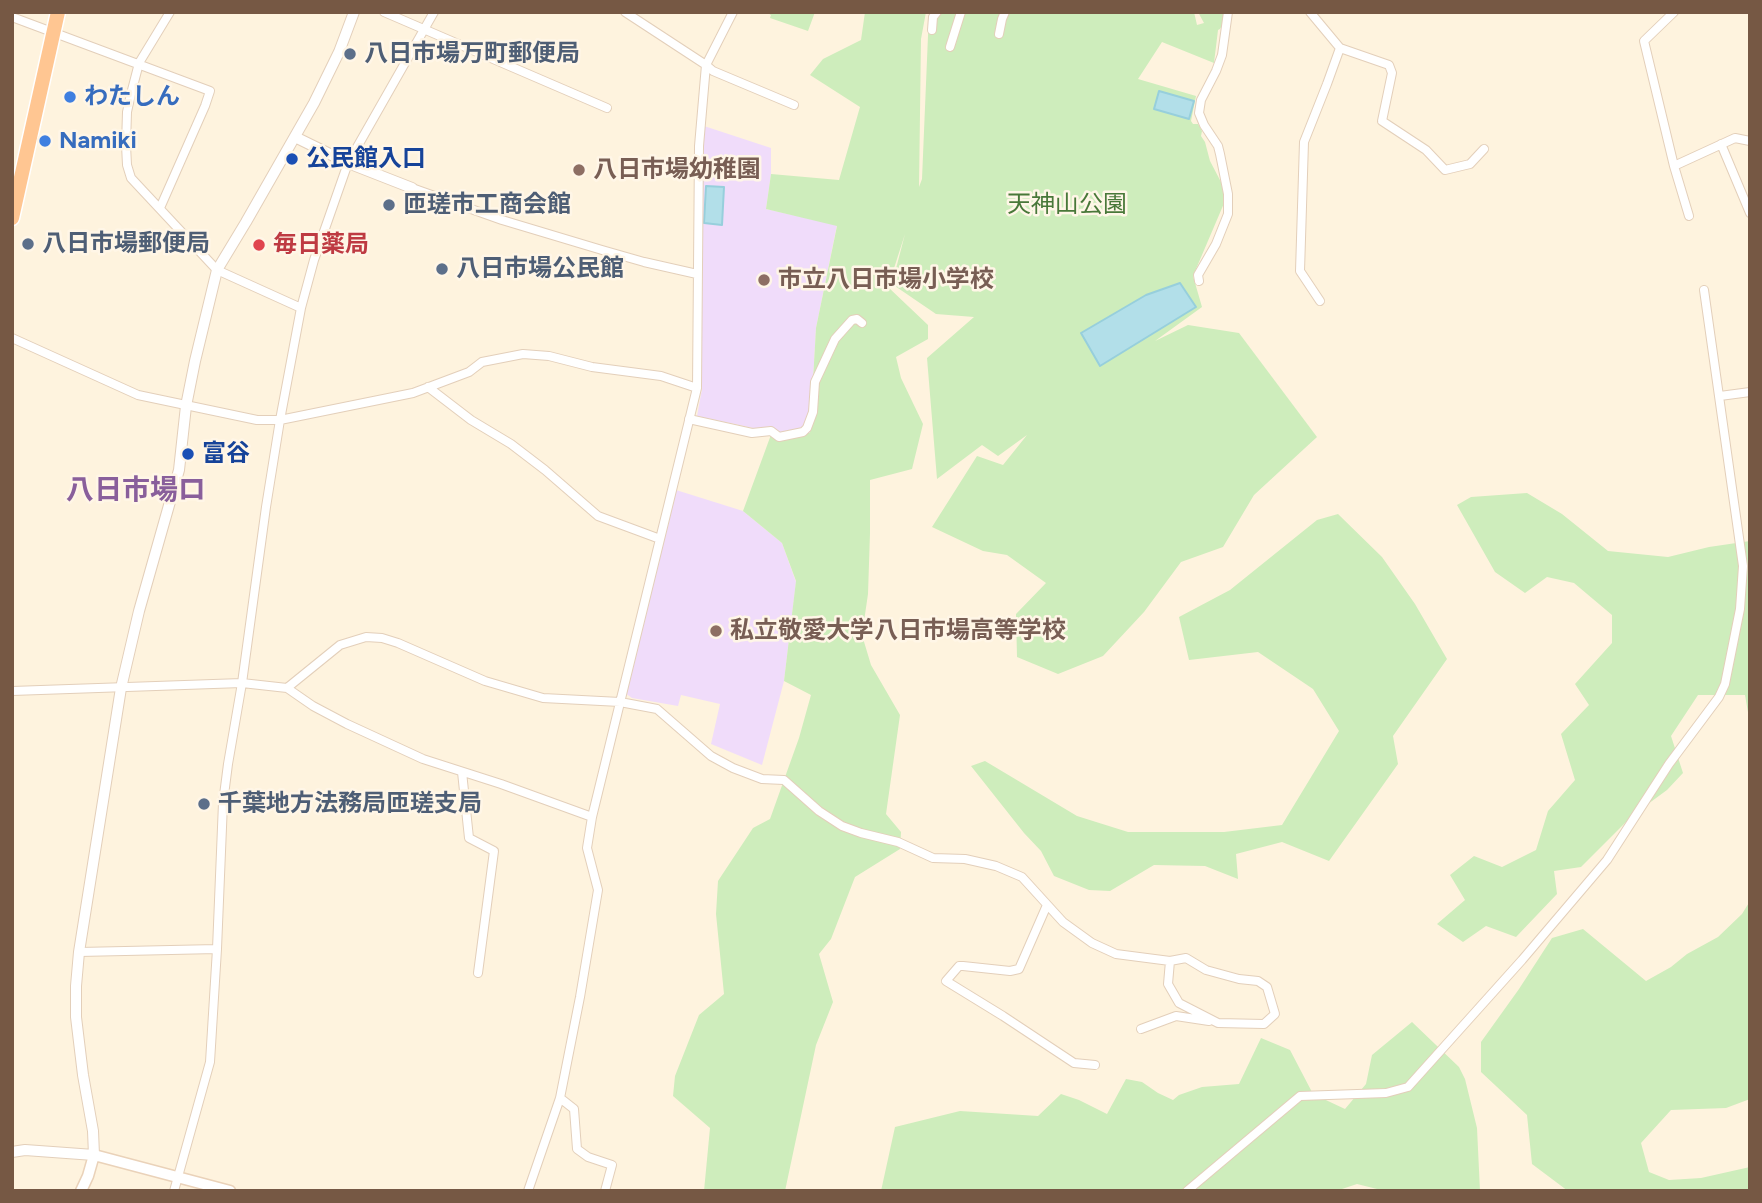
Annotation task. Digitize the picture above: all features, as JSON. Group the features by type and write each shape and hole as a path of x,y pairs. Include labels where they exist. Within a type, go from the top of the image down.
{"highway":[{"path":"12,218 58,12"}],"main road":[{"path":"81,1191 94,1155 230,1191"}],"street":[{"path":"170,12 139,63 128,112 126,145 131,178 217,270 301,308"},
{"path":"12,1152 25,1150 94,1155 93,1131 76,1017 79,952 121,688 139,611 179,470 186,406 195,361 217,270 295,137 331,68 354,12"},
{"path":"384,12 607,108"},
{"path":"174,1191 210,1062 223,803 266,507 301,308 314,260 348,163 434,12"},
{"path":"625,12 713,71 794,105"},
{"path":"528,1191 560,1098 580,997 598,890 587,848 592,817 696,388 699,146 706,65 733,12"},
{"path":"932,30 933,18 937,12"},
{"path":"950,47 961,12"},
{"path":"999,34 1005,12"},
{"path":"1199,281 1198,275 1216,244 1228,214 1228,194 1218,146 1199,113 1201,100 1222,55 1228,12"},
{"path":"1310,12 1340,48 1389,65 1392,73 1382,121 1426,150 1446,170 1470,164 1484,149"},
{"path":"1674,12 1644,41 1689,216"},
{"path":"12,17 210,91 160,208"},
{"path":"1320,301 1300,271 1304,142 1340,48"},
{"path":"295,137 348,163 502,220 644,262 697,274"},
{"path":"1674,166 1735,138 1750,141"},
{"path":"1721,144 1750,213"},
{"path":"1187,1191 1300,1096 1386,1093 1408,1087 1607,860 1669,764 1719,697 1725,684 1740,609 1743,566 1704,290"},
{"path":"689,419 752,433 771,431 779,437 803,432 813,412 815,382 835,339 852,320 857,319 862,323"},
{"path":"12,338 138,395 257,420 280,420 413,393 468,372 482,362 523,354 549,356 592,367 661,376 696,388"},
{"path":"428,387 471,420 511,444 597,516 660,539"},
{"path":"1720,396 1750,392"},
{"path":"287,688 340,645 366,637 398,643 485,681 543,698 620,702 657,709 711,756 762,779 785,780 820,811 842,825 861,833 898,842 933,858 965,859 996,866 1022,877 1063,922 1092,943 1116,954 1170,961 1186,958 1206,970 1258,981 1268,987 1275,1014 1264,1024 1218,1023 1176,1016 1142,1029"},
{"path":"12,691 242,682 287,688 347,724 423,759 592,817"},
{"path":"462,772 469,838 494,851 478,973"},
{"path":"1047,905 1019,970 963,966 946,981 1074,1063 1095,1065"},
{"path":"79,952 217,949"},
{"path":"1170,961 1168,984 1179,1003 1218,1023"},
{"path":"560,1098 574,1109 577,1149 588,1157 612,1165 605,1191"}],"shaded area":[{"name":"市立八日市場小学校","path":"704,126 771,148 771,174 766,209 837,225 816,328 810,434 772,432 697,416 702,389"},
{"name":"私立敬愛大学八日市場高等学校","path":"676,490 743,511 782,543 796,582 784,681 762,765 711,744 720,704 681,695 678,706 632,698 625,693"}],"green space":[{"path":"766,12 815,12 808,31 770,18 771,15"},
{"name":"天神山公園","path":"865,12 926,12 921,39 919,187 922,179 929,12 1194,12 1197,25 1204,23 1198,12 1227,12 1218,30 1214,63 1162,42 1138,79 1196,96 1191,121 1198,124 1202,131 1201,136 1221,182 1225,201 1193,276 1202,307 1155,341 1188,325 1239,333 1317,437 1254,495 1223,547 1181,562 1144,612 1103,656 1058,674 1017,657 1016,614 1046,583 1007,555 983,551 932,527 977,456 1003,465 1027,435 998,456 982,445 937,479 927,358 974,317 936,314 892,284 905,234 888,287 928,325 928,339 896,357 901,378 923,424 912,469 870,480 868,594 862,635 871,665 900,715 886,814 901,832 900,849 855,877 831,939 819,954 833,1002 816,1045 785,1191 704,1191 710,1128 673,1096 675,1076 699,1015 724,994 716,914 718,881 753,828 770,819 799,738 811,695 784,681 796,581 782,543 743,511 772,432 810,433 816,328 837,226 766,209 771,174 839,180 860,107 810,75 823,59 861,40"},
{"path":"1527,493 1562,514 1608,551 1668,557 1750,541 1750,724 1745,695 1698,695 1671,736 1683,773 1667,790 1633,815 1581,867 1554,871 1557,894 1516,937 1486,926 1463,942 1437,924 1465,900 1450,875 1474,856 1502,867 1536,850 1548,811 1575,780 1561,734 1589,705 1575,684 1612,643 1612,615 1574,583 1547,577 1525,593 1495,572 1457,505 1471,497"},
{"path":"1338,514 1382,557 1415,604 1447,659 1393,736 1398,764 1329,861 1282,842 1236,854 1238,879 1205,866 1154,865 1110,891 1089,890 1054,876 1041,851 971,766 985,761 1077,816 1128,832 1224,832 1282,825 1339,731 1313,689 1258,652 1189,660 1179,617 1230,590 1317,520"},
{"path":"1750,901 1750,1099 1726,1108 1671,1110 1641,1143 1649,1172 1669,1180 1701,1178 1750,1167 1750,1191 1568,1191 1532,1164 1527,1115 1481,1072 1481,1042 1552,938 1583,929 1646,981 1718,937 1742,914"},
{"path":"1412,1022 1459,1067 1465,1079 1477,1128 1480,1191 1385,1191 1357,1184 1336,1191 881,1191 895,1127 960,1111 1038,1116 1061,1094 1107,1114 1126,1079 1142,1082 1173,1100 1179,1095 1202,1087 1239,1084 1261,1038 1290,1050 1313,1094 1345,1109 1366,1084 1372,1055"}],"water":[{"path":"1159,91 1194,101 1189,119 1154,109"},
{"path":"706,186 724,187 722,225 704,223"},
{"path":"1180,283 1196,307 1100,366 1081,333 1146,295"}],"place":[{"name":"八日市場万町郵便局","path":"350,54"},
{"name":"わたしん","path":"70,97"},
{"name":"Namiki","path":"45,141"},
{"name":"公民館入口","path":"292,159"},
{"name":"八日市場幼稚園","path":"579,170"},
{"name":"匝瑳市工商会館","path":"389,205"},
{"name":"八日市場郵便局","path":"28,244"},
{"name":"毎日薬局","path":"259,245"},
{"name":"八日市場公民館","path":"442,269"},
{"name":"市立八日市場小学校","path":"764,280"},
{"name":"富谷","path":"188,454"},
{"name":"私立敬愛大学八日市場高等学校","path":"716,631"},
{"name":"千葉地方法務局匝瑳支局","path":"204,804"}],"district":[{"name":"八日市場ロ","path":"136,491"}]}
